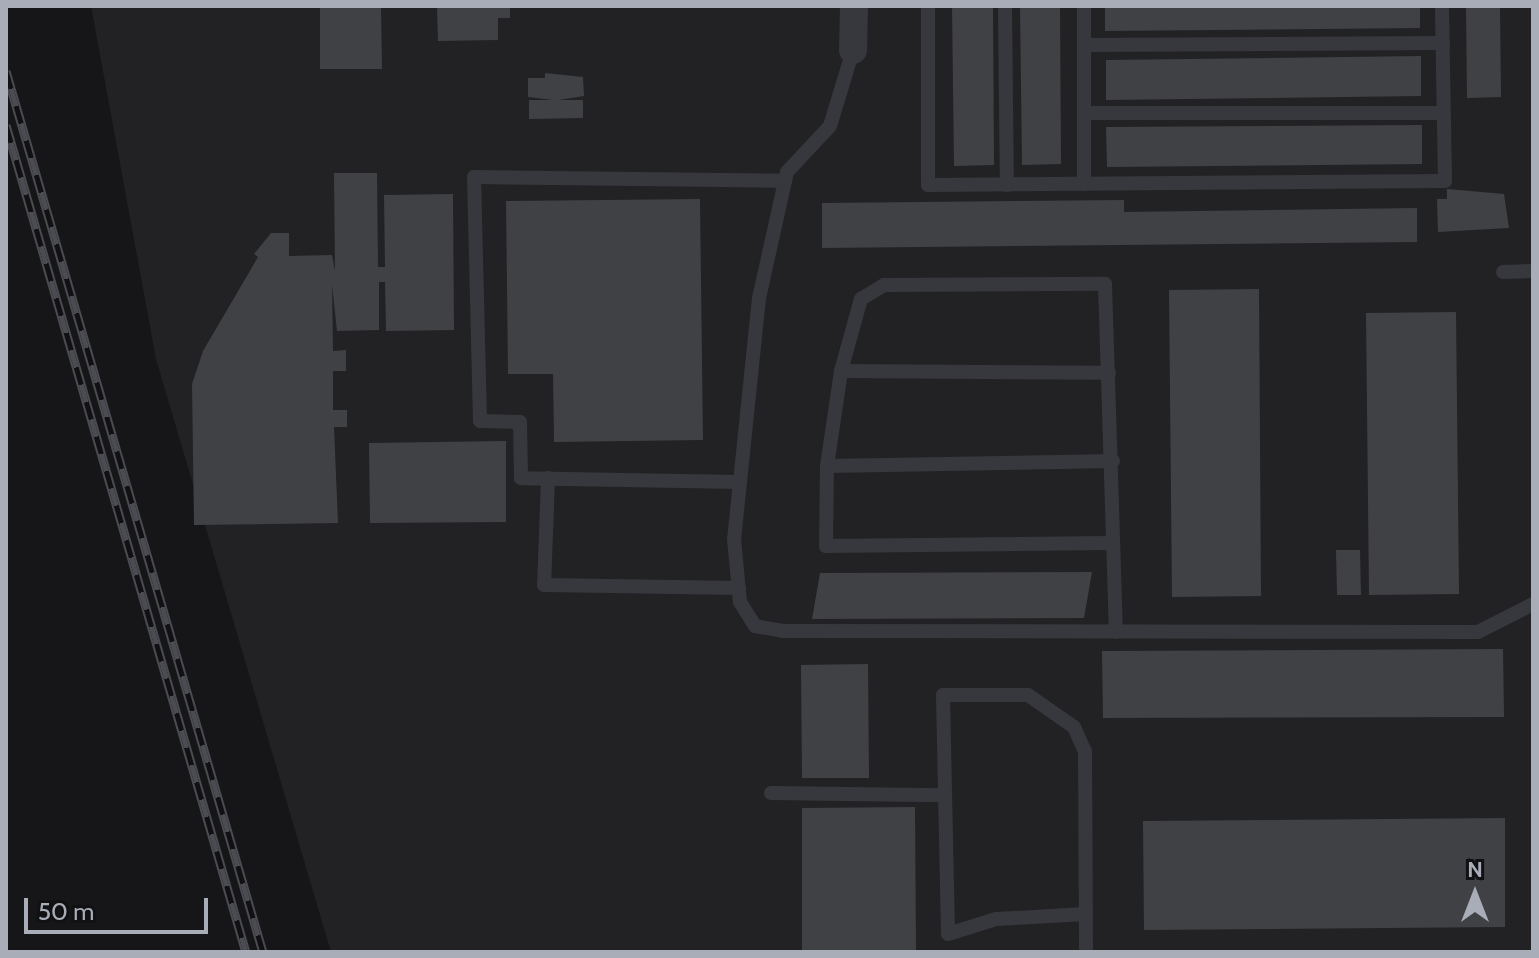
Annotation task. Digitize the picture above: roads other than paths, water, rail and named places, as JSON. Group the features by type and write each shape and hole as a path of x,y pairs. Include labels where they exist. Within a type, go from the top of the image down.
{"street":[{"path":"853,50 854,6"}],"lane":[{"path":"928,6 928,185 1445,181 1442,6"},
{"path":"1005,6 1007,185"},
{"path":"1084,6 1084,184"},
{"path":"1084,45 1443,43"},
{"path":"853,50 830,126 785,181 759,298 734,539 740,602 755,626 782,631 1478,632 1533,604"},
{"path":"1084,113 1444,113"},
{"path":"740,482 521,478 520,422 480,421 474,177 785,181"},
{"path":"1503,272 1533,271"},
{"path":"1111,543 826,546 827,466 841,371 861,299 884,285 1105,284 1113,461 1111,543 1116,632"},
{"path":"841,371 1109,373"},
{"path":"827,466 1113,461"},
{"path":"548,478 544,585 739,588"},
{"path":"1086,914 996,919 948,934 943,695 1028,695 1074,727 1085,752 1086,914 1086,952"},
{"path":"771,793 945,795"}],"railway":[{"path":"6,71 263,952"},
{"path":"6,125 246,952"}]}
